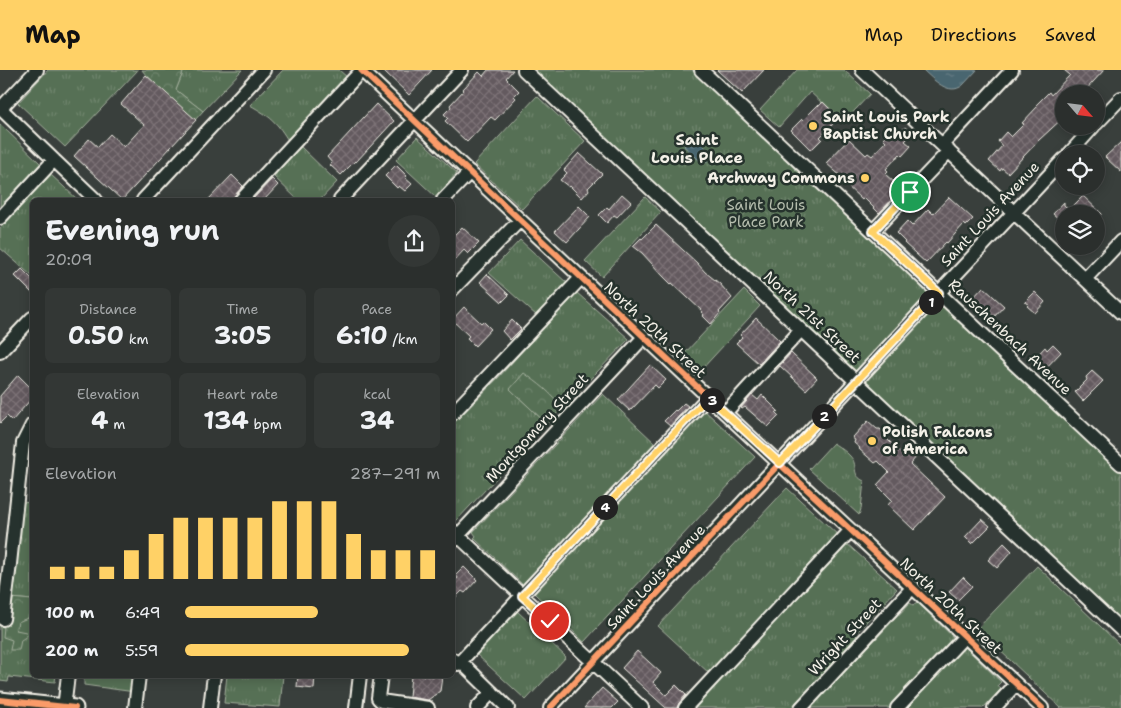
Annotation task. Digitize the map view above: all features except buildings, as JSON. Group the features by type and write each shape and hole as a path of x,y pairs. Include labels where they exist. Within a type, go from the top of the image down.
{"main road":[{"path":"0,700 68,708"}],"street":[{"path":"37,70 0,108 94,198"},
{"path":"145,198 264,70"},
{"path":"242,198 362,70"},
{"name":"North 20th Street","path":"362,70 581,278 1042,708"},
{"path":"342,198 462,70"},
{"name":"North 21st Street","path":"524,70 1121,630"},
{"name":"Rauschenbach Avenue","path":"701,70 1121,464"},
{"path":"862,70 1121,312"},
{"path":"873,231 1012,70"},
{"path":"1105,115 1121,98"},
{"path":"1077,145 1086,135"},
{"path":"0,218 54,160"},
{"name":"Saint Louis Avenue","path":"550,708 1055,169"},
{"path":"445,198 470,172"},
{"path":"455,287 520,220"},
{"path":"1085,279 1121,241"},
{"path":"455,411 581,278"},
{"path":"0,352 30,320"},
{"path":"724,412 801,330"},
{"name":"Montgomery Street","path":"455,535 644,337"},
{"path":"508,708 456,660 522,596 708,397"},
{"path":"3,619 23,443 30,428"},
{"path":"685,708 851,530"},
{"path":"455,537 522,596 642,708"},
{"name":"Wright Street","path":"801,708 913,587"},
{"path":"897,708 965,636"},
{"path":"68,678 68,708"},
{"path":"135,708 139,678"},
{"path":"210,708 214,678"},
{"path":"356,708 360,678"},
{"path":"381,678 378,698 382,702 428,708"},
{"path":"994,708 1016,684"},
{"path":"477,708 492,692"}],"green space":[{"path":"48,70 138,70 65,147 18,103"},
{"path":"142,70 184,70 176,90 203,111 195,120"},
{"path":"184,70 242,70 203,111 176,90"},
{"path":"283,70 339,70 348,78 289,142 281,129 273,121 250,105"},
{"name":"Saint Louis Place Park","path":"532,70 692,70 1105,457 1121,472 1121,622"},
{"path":"797,70 844,70 870,94 844,122 810,92 779,127 760,110"},
{"path":"537,96 585,141 522,209 474,164"},
{"path":"0,124 42,165 0,209"},
{"path":"417,137 457,173 436,197 396,160"},
{"path":"300,146 337,182 322,198 296,198 272,175"},
{"path":"50,174 76,198 30,198 30,274 0,248 0,228"},
{"path":"645,197 661,212 602,277 585,261"},
{"path":"520,240 567,283 537,316 489,273"},
{"path":"744,290 760,306 701,370 684,354"},
{"path":"576,292 629,339 562,408 556,399 510,389 547,424 456,521 455,422 498,378"},
{"path":"524,373 549,393 562,408 547,424 510,389"},
{"path":"603,394 657,445 524,586 474,538 476,536 473,532"},
{"path":"703,409 755,457 584,642 534,593"},
{"path":"833,443 851,457 856,474 864,481 859,515 809,469"},
{"path":"787,488 839,536 710,674 658,626"},
{"path":"21,502 30,503 30,600 11,598"},
{"path":"844,541 897,589 855,634 858,637 791,708 690,708"},
{"path":"1037,566 1121,646 1121,708 1061,708 977,629"},
{"path":"11,598 30,600 30,617 18,622 16,630 26,632 27,636 21,640 19,650 10,650 12,640 3,637 4,627 0,626"},
{"path":"917,602 955,639 890,708 810,708 910,603 913,605"},
{"path":"516,610 566,657 526,700 476,654"},
{"path":"30,617 30,678 56,678 55,682 9,677 8,682 0,681 0,626 16,630 18,621"},
{"path":"962,644 1001,682 998,685 1001,689 983,708 905,708"},
{"path":"84,678 137,678 135,692 84,685"},
{"path":"227,678 283,678 280,707 224,703"}],"water":[{"path":"923,70 977,70 963,85 952,89 942,85"},
{"path":"686,136 694,136 709,151 708,161 700,161 684,146 686,145 683,141"}],"cycle path":[{"path":"361,70 1042,708"},
{"path":"550,708 780,463"},
{"path":"0,700 75,708"}],"place":[{"name":"Saint Louis Park Baptist Church","path":"813,126"},
{"name":"Archway Commons","path":"865,178"},
{"name":"Polish Falcons of America","path":"872,441"}],"district":[{"name":"Saint Louis Place","path":"697,148"}],"route":[{"path":"550,621 522,596 708,397 780,463 939,293 873,231 910,192"}]}
